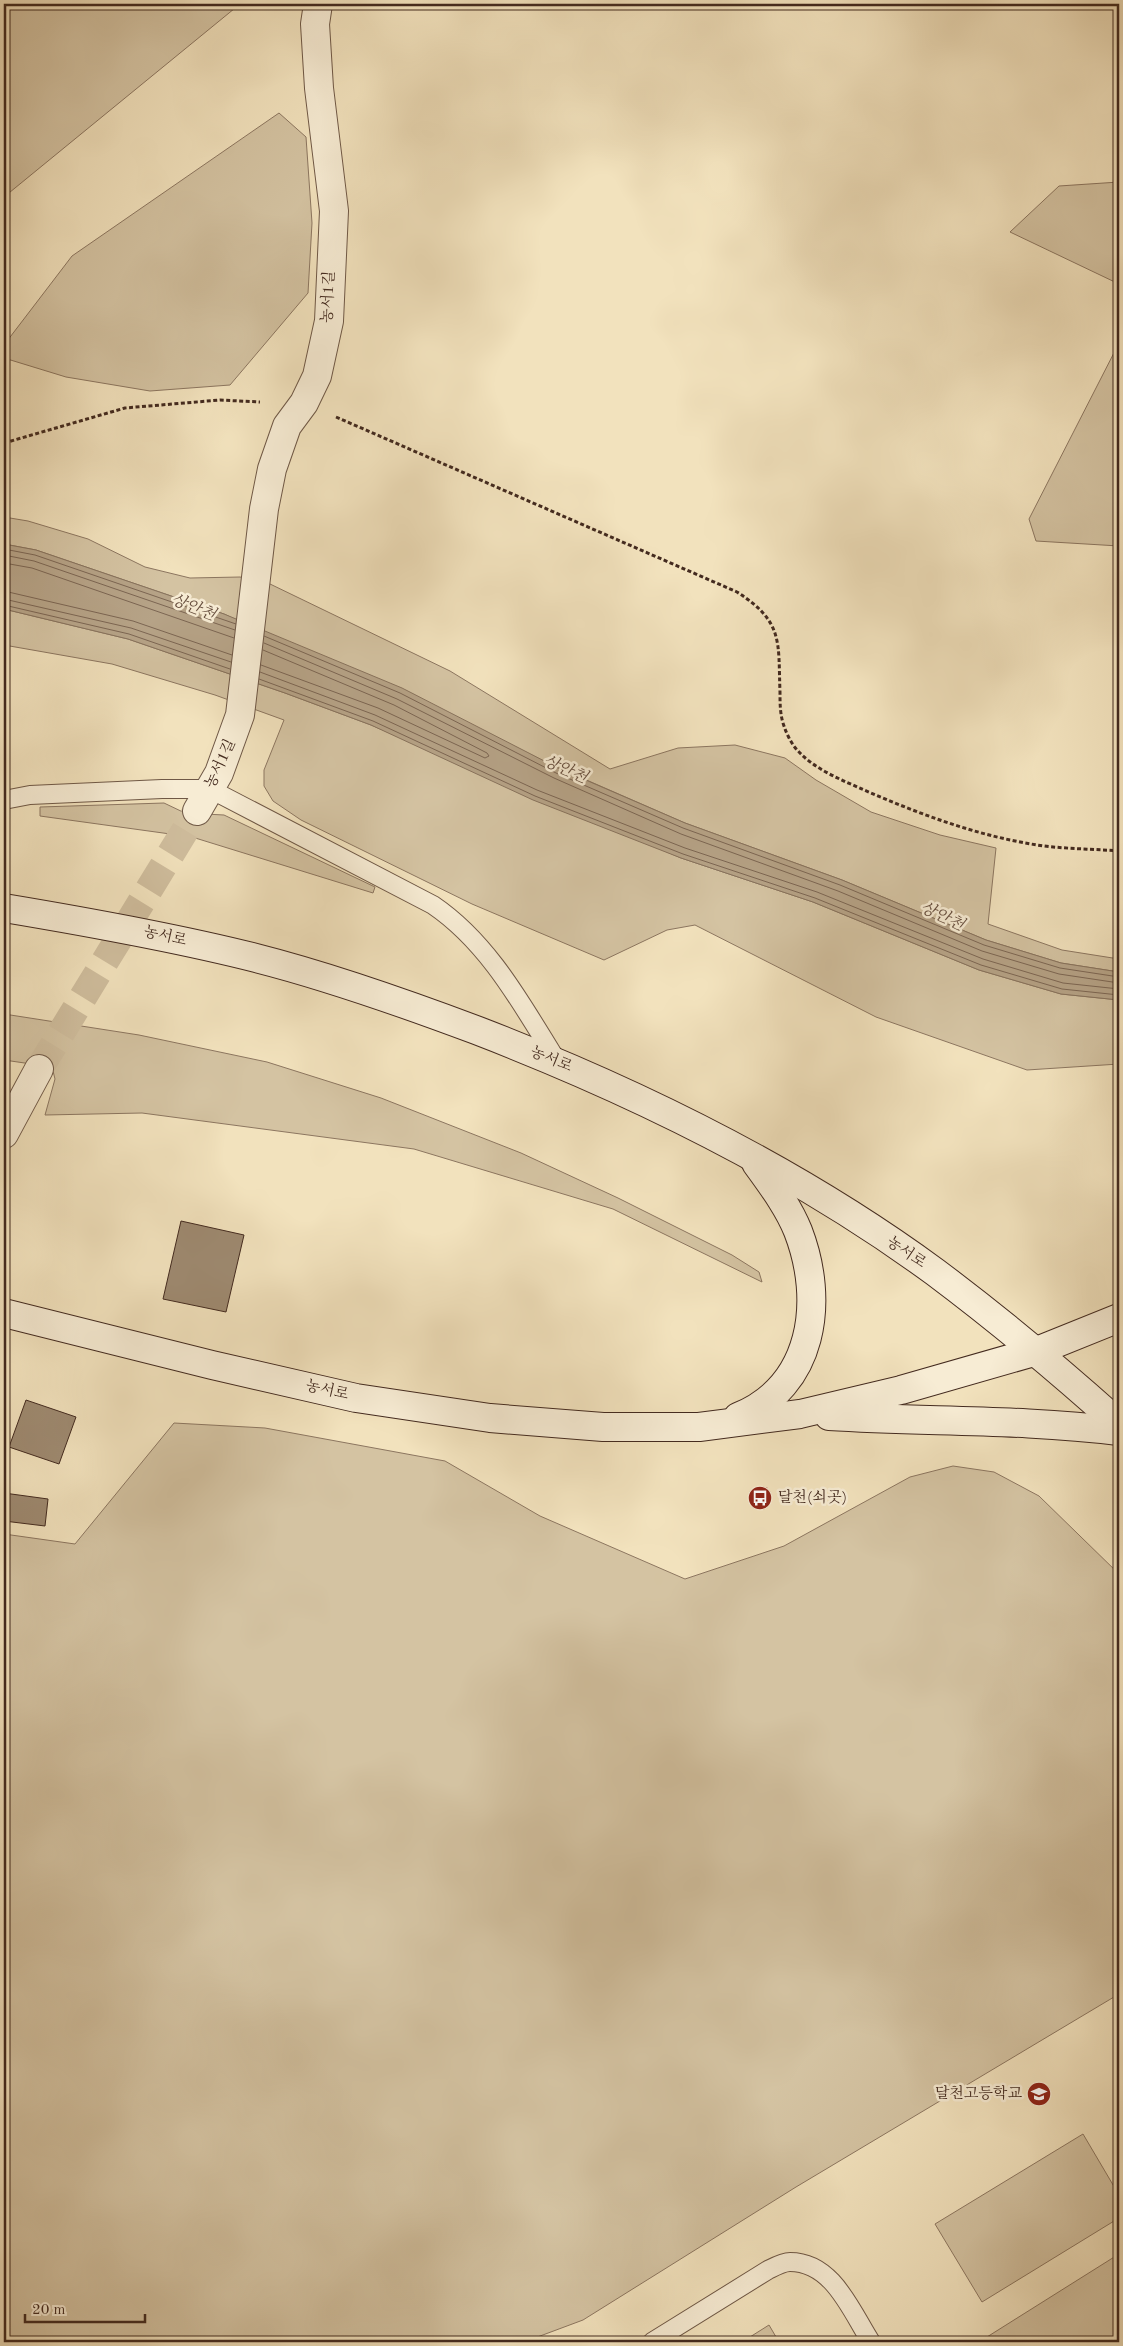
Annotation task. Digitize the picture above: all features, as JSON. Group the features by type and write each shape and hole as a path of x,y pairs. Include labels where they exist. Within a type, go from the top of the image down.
{"street":[{"name":"농서1길","path":"204,800 234,738 240,715 264,509 272,469 287,426 304,403 317,376 329,321 334,211 319,88 315,24 318,4"},
{"name":"농서로","path":"4,908 148,933 258,958 397,1000 557,1061 751,1155 833,1204 933,1271 1037,1351"},
{"path":"4,1134 39,1069"},
{"path":"724,1424 756,1410 778,1392 800,1361 809,1335 810,1276 806,1255 784,1204 751,1155"},
{"name":"농서로","path":"4,1313 212,1365 356,1398 490,1418 603,1427 699,1427 800,1414 901,1390 1037,1351 1119,1318"},
{"path":"1037,1351 1119,1424"},
{"path":"800,1414 909,1421 1062,1424 1119,1431"}],"lane":[{"path":"4,800 49,794 162,789 204,800 433,905 452,918 467,932 512,988 557,1061"},
{"path":"652,2342 768,2270 788,2262 809,2264 824,2273 835,2285 871,2342"}],"path":[{"path":"4,443 125,408 220,400 304,403 720,585 755,604 772,622 776,632 779,645 780,709 789,737 798,752 812,763 843,780 952,826 1045,846 1119,851"}],"shaded area":[{"path":"4,4 240,4 4,197"},
{"path":"279,113 306,137 312,223 308,293 230,385 150,391 66,377 4,358 4,345 72,256"},
{"path":"1119,182 1119,284 1010,232 1059,186"},
{"path":"1119,343 1119,546 1036,541 1029,519"},
{"path":"4,517 28,521 88,539 145,567 190,578 240,577 268,583 450,671 610,769 678,748 735,745 785,758 816,780 871,812 940,835 996,848 988,924 1062,950 1119,959 1119,972 1061,963 986,940 842,880 685,823 559,768 224,614 36,550 4,544"},
{"path":"4,609 128,639 285,693 371,725 681,858 813,902 979,970 1061,994 1119,1000 1119,1064 1027,1070 876,1017 695,925 667,930 604,960 472,904 301,820 273,801 264,786 264,770 284,720 215,695 112,664 4,645"},
{"path":"164,803 185,813 224,815 375,887 373,893 192,837 40,816 40,807"},
{"path":"4,1014 139,1035 267,1062 381,1098 521,1153 618,1198 732,1255 759,1272 762,1282 613,1209 414,1149 142,1113 45,1115 55,1079 52,1067 4,1060"},
{"path":"174,1423 265,1428 445,1461 540,1516 685,1579 784,1546 910,1477 953,1466 994,1472 1039,1496 1119,1574 1119,1994 796,2187 583,2320 524,2342 4,2342 4,1534 75,1544"},
{"path":"1083,2134 1119,2195 1119,2218 982,2302 935,2224"},
{"path":"1119,2254 1119,2342 979,2342"},
{"path":"769,2325 779,2342 742,2342"}],"water":[{"name":"상안천","path":"4,544 36,550 224,614 402,688 558,768 685,823 842,880 986,940 1061,963 1119,972 1119,1000 1061,994 979,970 813,902 681,858 533,800 371,725 285,693 128,639 4,609"}],"building":[{"path":"181,1221 244,1235 226,1312 163,1299"},
{"path":"26,1400 76,1417 59,1464 9,1447"},
{"path":"4,1493 48,1499 45,1526 4,1521"}],"tunnel":[{"path":"39,1069 197,811"}],"place":[{"name":"달천(쇠곳)","path":"760,1498"},
{"name":"달천고등학교","path":"1039,2094"}]}
